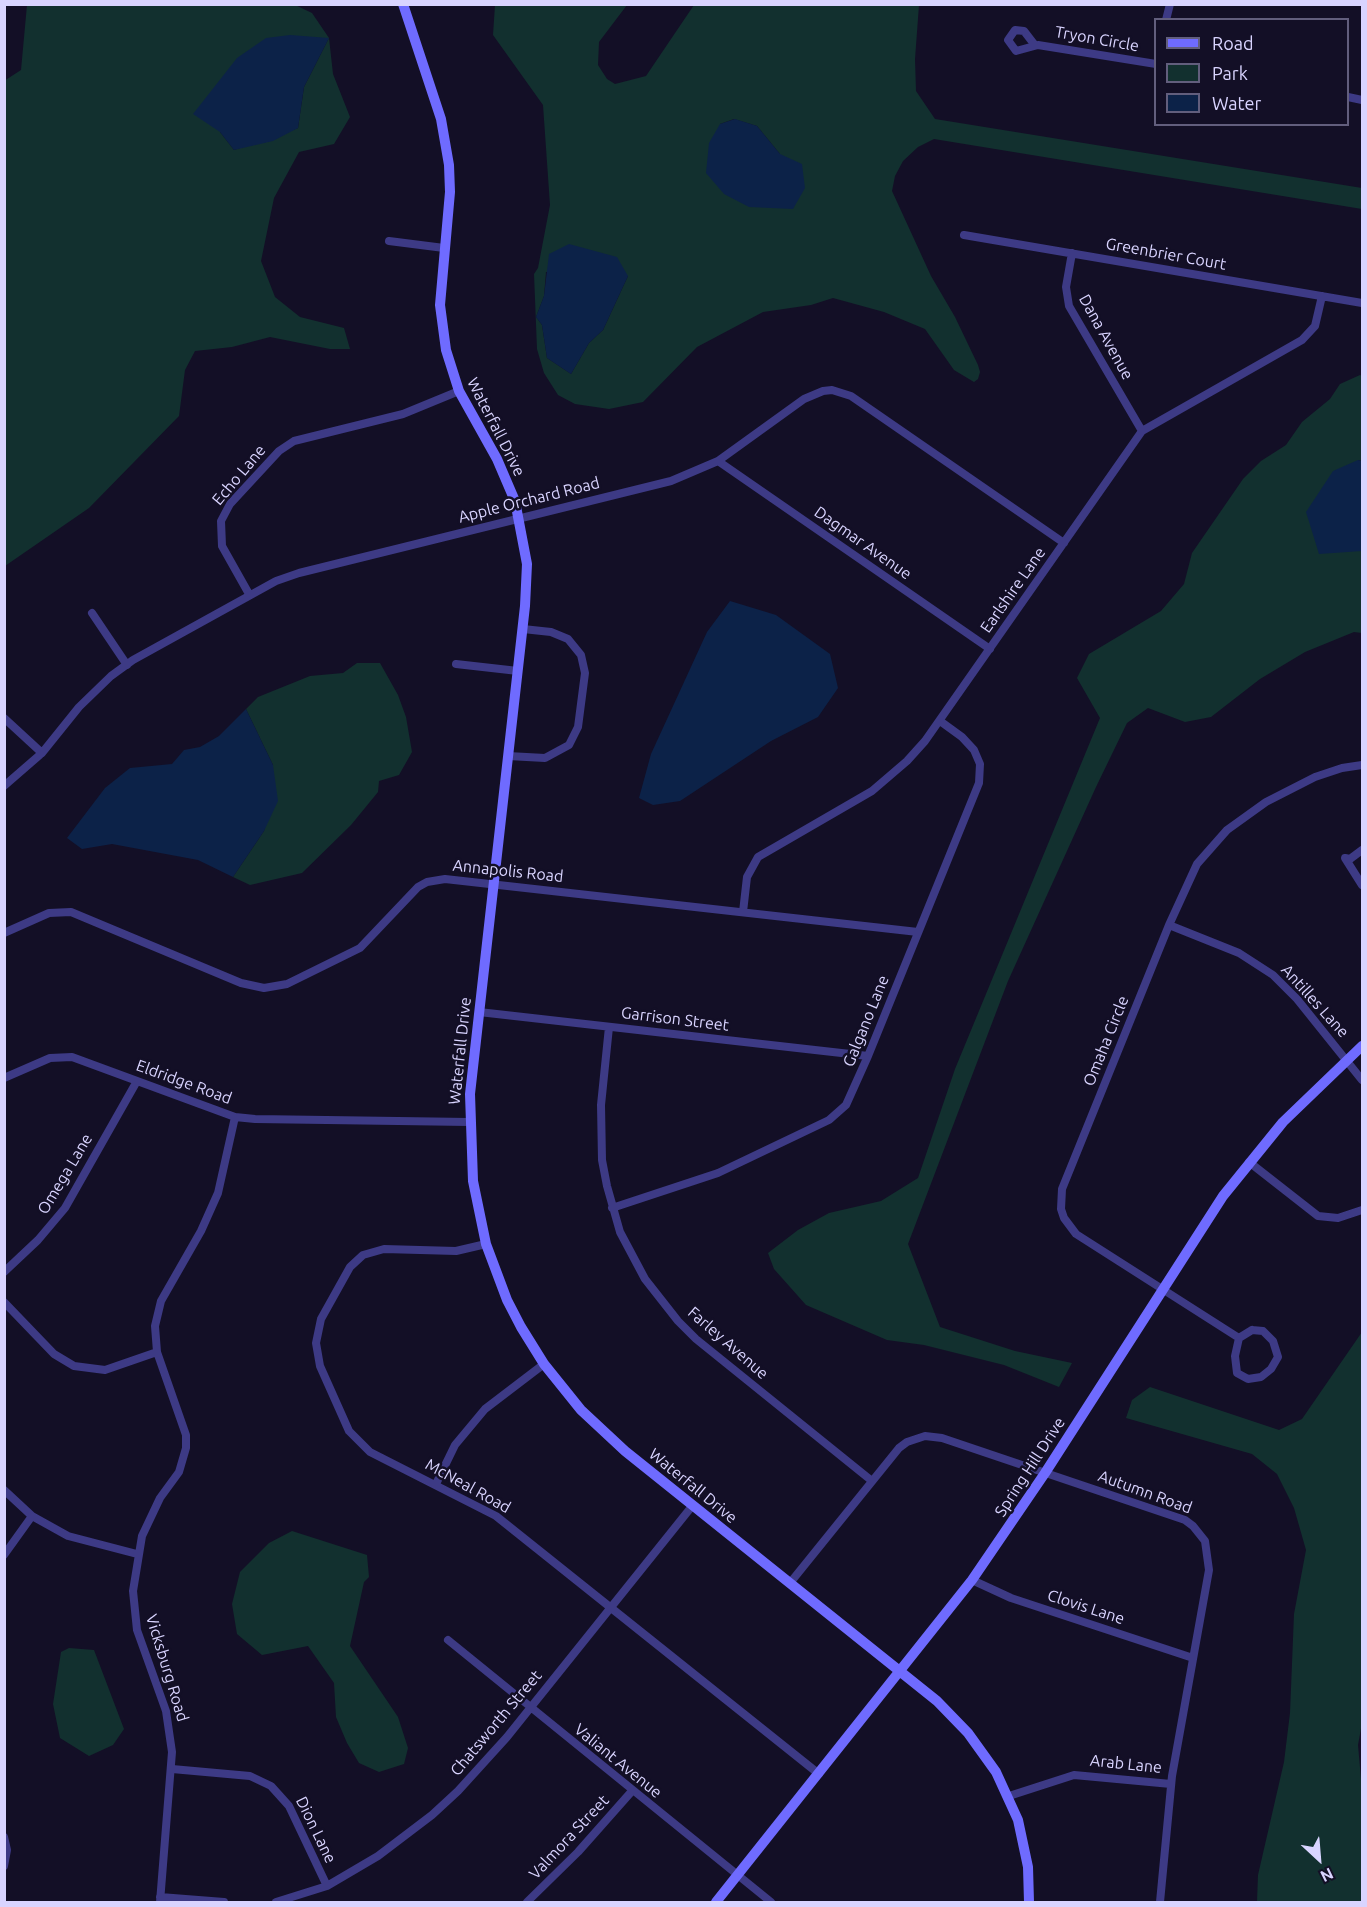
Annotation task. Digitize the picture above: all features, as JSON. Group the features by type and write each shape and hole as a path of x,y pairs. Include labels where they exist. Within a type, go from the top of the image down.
{"street":[{"name":"Waterfall Drive","path":"403,4 446,142 450,192 441,278 442,328 459,391 502,469 520,518 527,564 523,629 479,1012 469,1122 473,1180 486,1244 507,1300 544,1364 581,1410 604,1433 937,1701 968,1733 996,1772 1009,1796 1024,1842 1029,1902"},
{"name":"Tryon Circle","path":"1034,45 1154,63"},
{"name":"Greenbrier Court","path":"964,235 1362,303"},
{"path":"389,241 444,248"},
{"name":"Dana Avenue","path":"1072,253 1066,287 1069,306 1142,431"},
{"name":"Earlshire Lane","path":"743,912 747,877 758,857 863,796 890,777 925,741 1142,431 1302,340 1315,326 1322,296"},
{"name":"Apple Orchard Road","path":"4,786 42,753 95,691 127,664 249,594 299,573 671,481 718,461 814,393 832,390 842,392 1064,543"},
{"name":"Echo Lane","path":"249,594 222,546 221,521 231,504 279,451 304,438 403,414 459,391"},
{"name":"Dagmar Avenue","path":"718,461 990,649"},
{"path":"92,613 127,664"},
{"path":"508,756 545,758 562,751 569,745 578,728 585,673 580,655 568,639 551,632 523,629"},
{"path":"456,664 518,671"},
{"path":"4,718 42,753"},
{"name":"Galgano Lane","path":"612,1208 718,1173 828,1120 852,1095 979,783 978,757 970,744 940,722"},
{"name":"Omaha Circle","path":"1239,1338 1076,1234 1064,1218 1060,1198 1169,925 1197,864 1227,830 1266,802 1315,777 1342,768 1362,765"},
{"path":"1362,850 1350,859 1345,858 1362,885"},
{"name":"Annapolis Road","path":"4,933 49,913 71,912 241,983 264,988 276,987 360,948 413,892 428,882 445,879 918,932"},
{"name":"Antilles Lane","path":"1169,925 1239,953 1273,975 1297,999 1362,1080"},
{"name":"Garrison Street","path":"479,1012 868,1056"},
{"name":"Farley Avenue","path":"609,1027 600,1133 602,1160 612,1208 624,1240 645,1279 678,1321 707,1348 872,1481"},
{"name":"Spring Hill Drive","path":"716,1902 972,1580 1045,1473 1223,1196 1283,1122 1362,1046"},
{"name":"Eldridge Road","path":"4,1078 38,1061 62,1056 82,1059 235,1117 469,1122"},
{"name":"Omega Lane","path":"4,1272 38,1240 64,1208 137,1081"},
{"name":"Vicksburg Road","path":"160,1900 172,1769 166,1711 137,1630 133,1591 138,1554 150,1517 179,1472 186,1448 184,1423 154,1339 157,1312 215,1202 224,1174 235,1117"},
{"path":"1249,1162 1318,1216 1338,1218 1362,1210"},
{"name":"McNeal Road","path":"486,1244 456,1251 384,1249 363,1255 345,1275 321,1319 317,1332 320,1366 349,1431 370,1452 495,1516 819,1774"},
{"path":"4,1302 54,1354 74,1366 105,1370 157,1352"},
{"path":"1252,1330 1263,1331 1273,1341 1278,1357 1271,1369 1261,1377 1248,1379 1237,1372 1234,1356 1239,1338 1252,1330"},
{"path":"436,1484 455,1445 485,1409 544,1364"},
{"name":"Autumn Road","path":"872,1481 899,1448 916,1438 925,1436 942,1438 1185,1520 1200,1533 1210,1561 1171,1784 1160,1902"},
{"path":"790,1583 872,1481"},
{"path":"4,1490 32,1516 68,1536 138,1554"},
{"name":"Chatsworth Street","path":"276,1902 327,1886 378,1856 432,1815 484,1765 693,1505"},
{"path":"4,1555 32,1516"},
{"name":"Clovis Lane","path":"972,1580 1011,1598 1193,1658"},
{"name":"Valiant Avenue","path":"448,1640 771,1902"},
{"name":"Dion Lane","path":"172,1769 250,1776 271,1786 289,1806 327,1886"},
{"name":"Arab Lane","path":"1009,1796 1074,1775 1171,1784"},
{"name":"Valmora Street","path":"527,1902 578,1852 632,1791"},
{"path":"4,1837 7,1850 4,1866"},
{"path":"160,1900 224,1902"}],"green space":[{"path":"293,4 312,13 329,38 333,74 350,117 334,144 299,152 274,198 261,261 275,297 300,317 344,328 350,349 330,349 270,337 232,347 195,351 185,370 179,416 89,508 5,566 4,81 21,70 27,5","holes":["329,38 304,87 298,128 234,150 220,132"]},
{"path":"495,5 627,5 599,42 598,65 607,79 615,84 646,76 694,5 919,5 915,59 916,91 935,119 1362,188 1362,209 934,139 918,147 903,161 895,176 892,191 931,276 955,317 978,365 980,372 978,379 974,382 954,370 925,329 884,312 833,298 811,305 763,312 697,347 643,402 609,409 575,404 558,395 544,373 537,349 534,274 538,268 550,205 543,105 493,35","holes":["734,119 757,126 780,154 720,124","546,272 628,276 603,330 589,343 571,374 547,358 542,325 536,317 544,296"]},
{"path":"1362,376 1362,461 1358,460 1358,550 1362,551 1362,633 1354,632 1305,652 1260,679 1211,717 1185,722 1148,708 1127,723 1008,981 908,1244 940,1327 1015,1351 1072,1363 1059,1387 1004,1365 924,1345 887,1340 806,1305 774,1269 768,1253 798,1230 829,1213 881,1201 918,1178 955,1069 1100,718 1077,678 1089,654 1161,611 1184,584 1192,553 1243,479 1261,461 1286,445 1302,422 1330,399 1340,384"},
{"path":"357,663 380,663 398,695 406,717 412,752 399,775 379,781 378,792 351,825 302,873 250,885 233,877 264,831 273,765 246,709 258,697 310,676 343,673"},
{"path":"1362,1332 1362,1723 1358,1745 1362,1790 1362,1902 1257,1902 1258,1875 1284,1762 1290,1713 1294,1614 1306,1550 1294,1508 1277,1474 1252,1454 1126,1418 1132,1400 1150,1387 1279,1430 1302,1419"},
{"path":"292,1531 367,1555 369,1577 364,1582 350,1646 398,1717 408,1748 404,1764 379,1772 359,1763 336,1717 334,1683 308,1646 262,1655 237,1634 232,1604 240,1572 269,1543"},
{"path":"69,1648 94,1650 124,1729 113,1745 89,1756 60,1738 53,1704 61,1652"}],"water":[{"path":"290,35 329,38 304,87 298,128 273,141 234,150 220,132 193,114 237,58 266,38"},
{"path":"735,119 757,126 780,154 802,164 805,188 793,209 749,207 724,194 706,173 709,143 720,124"},
{"path":"569,244 617,257 628,276 603,330 589,343 571,374 547,358 542,325 536,317 544,296 549,254"},
{"path":"1358,460 1362,461 1362,551 1319,554 1306,512 1333,471"},
{"path":"730,601 776,615 830,654 838,688 818,717 771,741 680,801 653,805 639,798 651,754 707,632"},
{"path":"246,709 273,765 278,801 264,831 233,877 198,860 112,844 82,849 67,838 105,788 130,768 172,764 184,750 200,747 219,736"}]}
